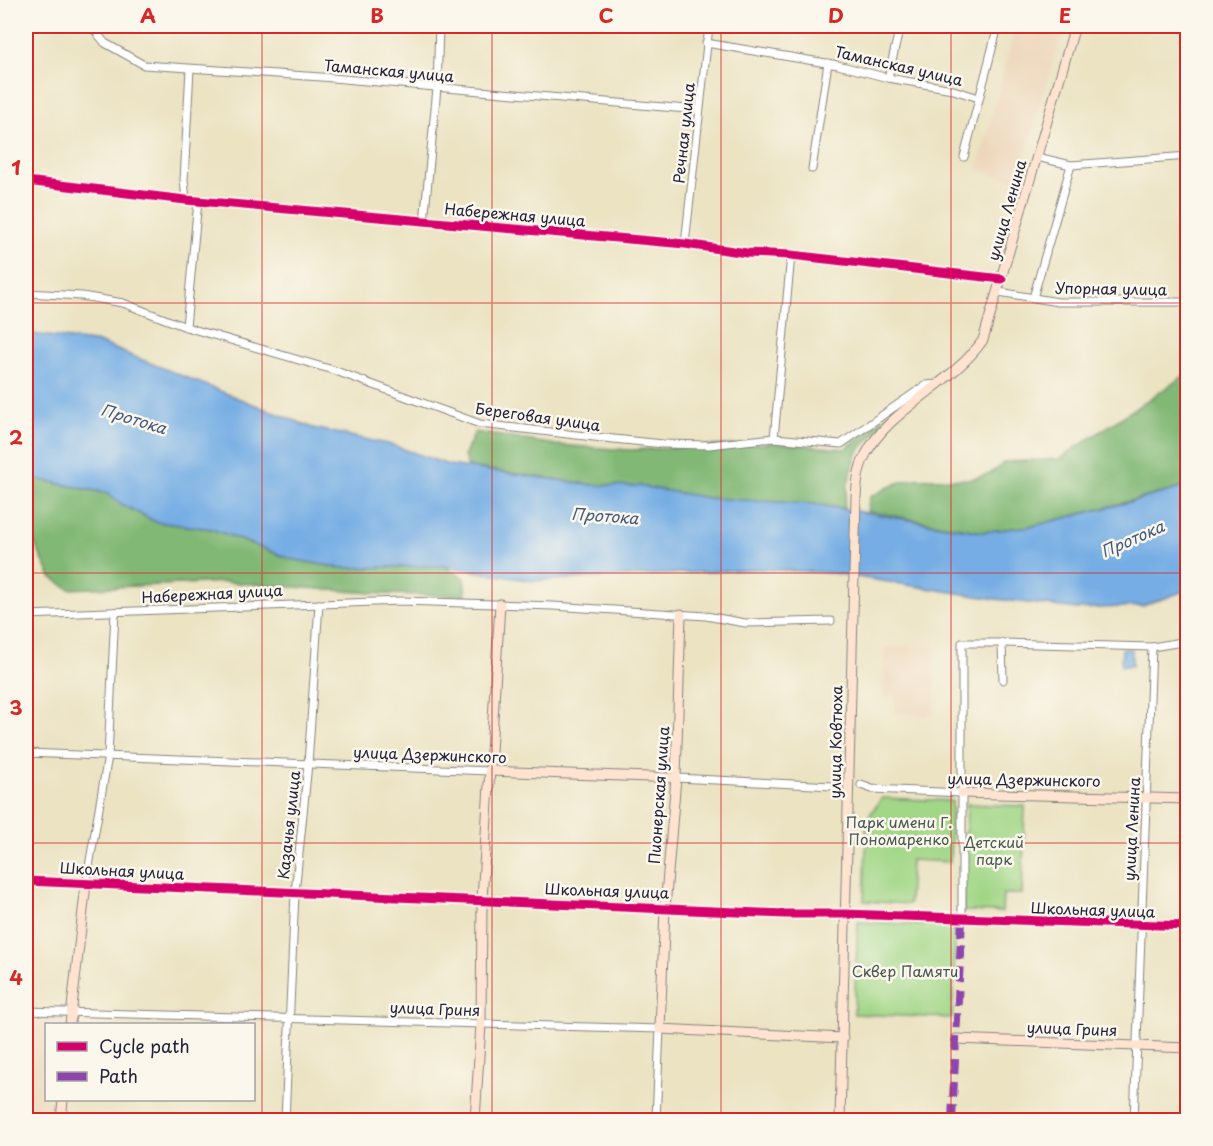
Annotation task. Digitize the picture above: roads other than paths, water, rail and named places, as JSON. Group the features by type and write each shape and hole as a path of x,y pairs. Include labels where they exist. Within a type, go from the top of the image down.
{"street":[{"name":"Таманская улица","path":"91,26 105,43 144,65 698,111"},
{"path":"424,222 437,88 439,26"},
{"name":"Речная улица","path":"685,244 698,111 710,26"},
{"path":"888,78 900,26"},
{"path":"964,157 998,26"},
{"name":"улица Ленина","path":"856,497 864,457 875,441 966,360 983,340 999,292 1075,26"},
{"name":"Таманская улица","path":"706,43 828,63 888,78 947,87 979,98"},
{"path":"812,169 828,63"},
{"path":"186,200 184,170 190,69"},
{"path":"1037,158 1071,165 1188,156"},
{"path":"1033,298 1071,165"},
{"name":"Набережная улица","path":"26,181 186,200 685,244 747,253 791,255 1002,279"},
{"path":"186,327 198,201"},
{"path":"774,438 791,255"},
{"name":"Упорная улица","path":"999,292 1058,302 1188,302"},
{"name":"Береговая улица","path":"26,293 82,296 123,303 186,327 333,370 480,424 663,444 709,445 774,438 841,444 926,385 939,384"},
{"name":"улица Ковтюха","path":"840,1120 856,497"},
{"name":"Набережная улица","path":"26,615 401,601 681,614 738,620 745,623 831,621"},
{"name":"Казачья улица","path":"285,1120 295,893 308,764 319,604"},
{"path":"475,1120 481,1024 482,900 500,604"},
{"path":"70,1023 86,884 108,756 115,612"},
{"name":"Пионерская улица","path":"656,1120 664,908 676,778 681,614"},
{"path":"962,919 962,644 1152,647 1188,641"},
{"path":"1002,643 1003,680"},
{"name":"улица Ленина","path":"1134,1120 1152,647"},
{"name":"улица Дзержинского","path":"26,753 833,786"},
{"name":"улица Дзержинского","path":"861,784 872,789 962,794 1188,799"},
{"name":"Школьная улица","path":"26,881 785,914 846,914 1188,926"},
{"name":"улица Гриня","path":"26,1011 660,1029 843,1038"},
{"name":"улица Гриня","path":"956,1039 1188,1048"},
{"path":"61,1120 63,1101"}],"water":[{"name":"Протока","path":"26,333 100,343 313,428 392,445 449,465 593,485 639,486 708,498 813,504 982,532 1033,526 1138,500 1177,489 1187,483 1187,590 1143,606 1078,609 995,599 832,573 761,569 533,581 444,566 342,568 291,559 212,529 156,522 123,505 106,493 26,477"},
{"path":"1122,649 1132,649 1132,666 1121,666"}],"park label":[{"name":"Парк имени Г. Пономаренко","path":"899,830"},
{"name":"Детский парк","path":"994,850"},
{"name":"Сквер Памяти","path":"905,970"}]}
